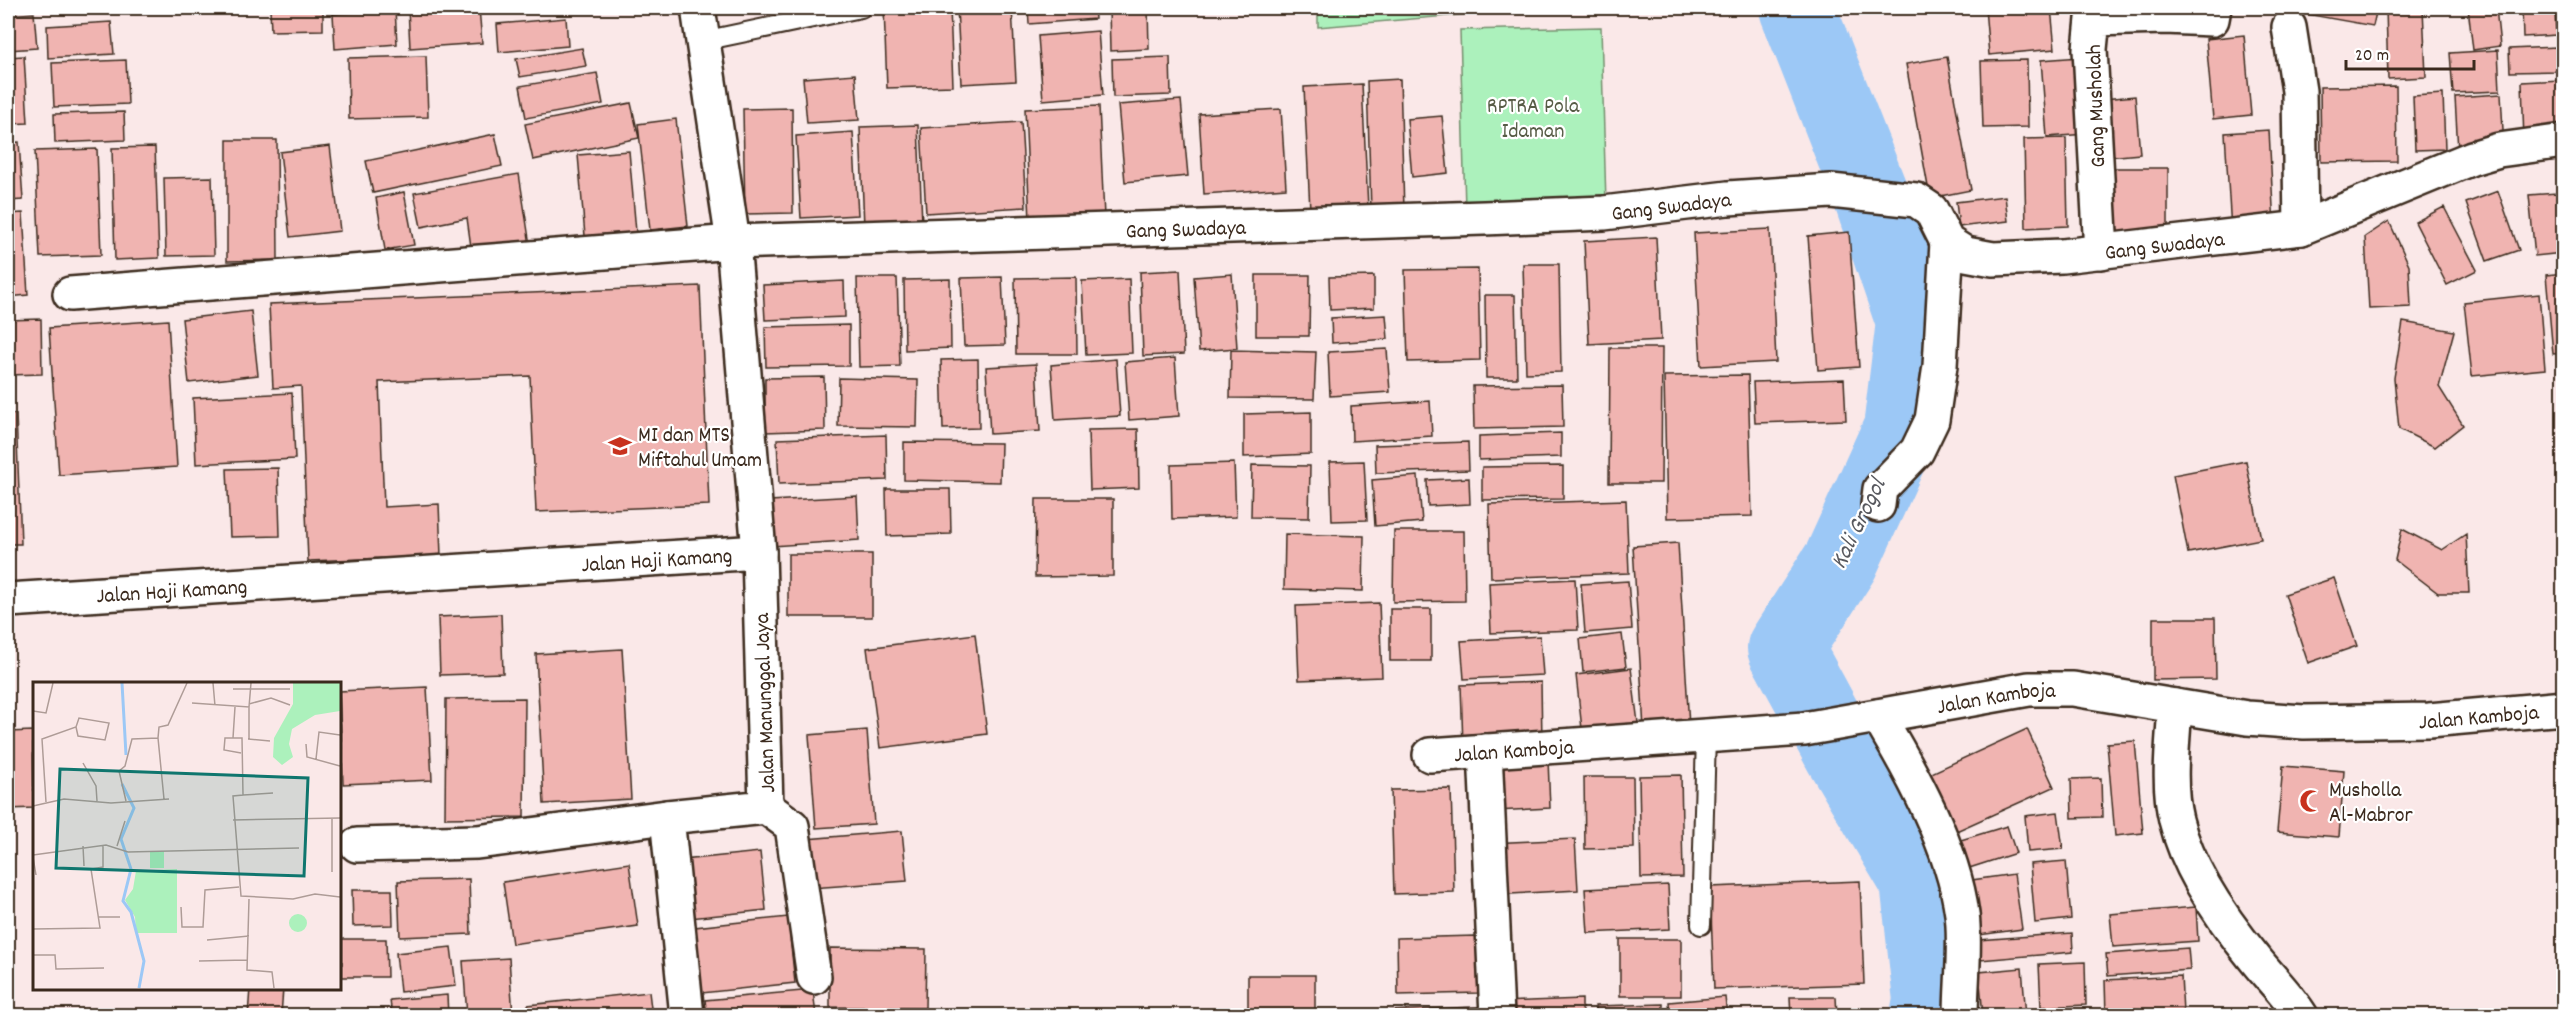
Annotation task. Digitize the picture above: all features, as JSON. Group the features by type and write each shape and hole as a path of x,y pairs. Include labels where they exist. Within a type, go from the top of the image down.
{"street":[{"name":"Jalan Haji Kamang","path":"8,600 759,552 733,242 698,8"},
{"name":"Gang Musholah","path":"2101,252 2090,49 2093,19 2165,17 2212,19 2214,8"},
{"path":"2289,27 2299,91 2301,228"},
{"name":"Gang Swadaya","path":"70,294 733,242 1520,217 1604,213 1728,198 1831,191 1897,196 1926,204 1947,242 1966,254 1993,259 2101,252 2301,228 2472,158 2499,150 2564,141"},
{"path":"1878,505 1880,489 1917,451 1932,420 1940,366 1947,242"},
{"name":"Jalan Manunggal Jaya","path":"357,845 477,842 667,817 766,807 759,552"},
{"name":"Jalan Kamboja","path":"1430,755 1804,729 2029,689 2073,688 2247,718 2304,722 2429,720 2564,708"},
{"path":"2175,706 2172,792 2176,820 2187,854 2218,908 2254,958 2301,1016"},
{"path":"1878,716 1914,775 1949,864 1962,915 1961,1016"},
{"path":"1485,751 1497,1016"},
{"path":"766,807 792,826 814,977"},
{"path":"667,817 687,1016"}],"lane":[{"path":"703,41 861,8"},
{"path":"1701,925 1706,735"}],"green space":[{"path":"1318,8 1541,8 1318,27"},
{"name":"RPTRA Pola Idaman","path":"1601,27 1606,204 1465,208 1460,30"}],"building":[{"path":"50,8 107,8 50,11"},
{"path":"270,8 323,8 323,30 271,31"},
{"path":"408,8 479,8 482,43 410,48"},
{"path":"536,8 583,8 536,10"},
{"path":"884,8 950,8 953,86 887,88"},
{"path":"957,8 1012,8 1016,81 961,84"},
{"path":"1028,8 1094,8 1095,19 1029,24"},
{"path":"1109,8 1148,8 1149,49 1110,51"},
{"path":"1985,8 2051,8 2055,49 1989,55"},
{"path":"2061,8 2098,8 2098,11 2061,13"},
{"path":"2307,8 2377,8 2373,26 2306,14"},
{"path":"2386,8 2423,8 2426,77 2388,79"},
{"path":"2468,8 2496,8 2500,46 2473,50"},
{"path":"2522,8 2555,8 2556,35 2523,37"},
{"path":"395,9 397,44 335,49 333,14"},
{"path":"34,13 37,48 8,50 8,15"},
{"path":"566,18 568,46 499,52 497,24"},
{"path":"111,22 114,54 48,58 47,26"},
{"path":"1098,31 1103,95 1043,100 1038,36"},
{"path":"2244,35 2251,115 2213,119 2206,39"},
{"path":"2558,47 2559,71 2510,72 2509,49"},
{"path":"582,48 586,66 520,77 516,59"},
{"path":"2498,50 2500,91 2453,93 2450,53"},
{"path":"24,56 28,123 8,124 8,57"},
{"path":"426,56 428,117 349,119 348,58"},
{"path":"1170,57 1171,95 1113,97 1112,59"},
{"path":"1947,57 1971,190 1930,198 1906,64"},
{"path":"2080,57 2086,134 2047,137 2041,60"},
{"path":"126,60 128,104 54,107 52,63"},
{"path":"2027,60 2028,127 1983,128 1981,61"},
{"path":"597,73 603,104 526,118 520,86"},
{"path":"855,74 859,120 807,123 803,78"},
{"path":"1400,79 1404,210 1371,211 1367,81"},
{"path":"2561,80 2563,140 2524,141 2522,82"},
{"path":"1362,84 1368,208 1310,210 1304,87"},
{"path":"2396,86 2397,161 2321,162 2320,87"},
{"path":"2443,94 2445,149 2415,150 2413,96"},
{"path":"2501,94 2504,149 2458,151 2455,97"},
{"path":"2135,96 2140,154 2108,157 2103,99"},
{"path":"1181,100 1188,176 1125,182 1118,105"},
{"path":"631,103 639,138 533,160 525,124"},
{"path":"1099,106 1104,217 1030,221 1025,109"},
{"path":"792,108 793,213 745,214 743,109"},
{"path":"1281,109 1286,188 1204,194 1199,114"},
{"path":"124,112 125,140 55,143 54,114"},
{"path":"1442,116 1448,173 1412,177 1407,119"},
{"path":"676,119 688,226 650,230 638,124"},
{"path":"1021,122 1026,207 926,213 921,128"},
{"path":"918,125 922,224 864,226 860,127"},
{"path":"2269,130 2274,227 2231,230 2225,133"},
{"path":"853,132 858,215 801,218 796,136"},
{"path":"495,134 502,166 373,193 366,161"},
{"path":"2066,138 2068,226 2026,228 2024,139"},
{"path":"227,140 277,140 278,260 227,261"},
{"path":"19,142 23,200 8,201 8,143"},
{"path":"330,146 340,231 290,237 280,152"},
{"path":"155,147 159,258 115,260 112,148"},
{"path":"97,149 101,255 40,257 35,151"},
{"path":"629,151 636,232 585,236 578,155"},
{"path":"2103,168 2168,168 2168,236 2103,236"},
{"path":"519,174 530,245 472,254 467,218 421,227 414,193"},
{"path":"212,177 214,255 166,256 164,178"},
{"path":"2498,191 2519,250 2487,261 2466,203"},
{"path":"404,192 414,245 385,250 376,198"},
{"path":"2557,193 2563,253 2535,256 2529,195"},
{"path":"2005,196 2008,221 1959,227 1956,202"},
{"path":"2444,207 2477,270 2447,285 2415,222"},
{"path":"23,213 28,295 8,297 8,214"},
{"path":"2389,221 2409,265 2411,307 2369,309 2365,237"},
{"path":"1770,229 1776,362 1701,366 1694,233"},
{"path":"1849,232 1859,367 1818,370 1808,236"},
{"path":"1656,237 1661,340 1589,344 1584,241"},
{"path":"1523,264 1559,264 1561,372 1526,373"},
{"path":"1478,269 1480,360 1408,362 1405,270"},
{"path":"1180,270 1184,354 1143,356 1140,272"},
{"path":"2564,273 2564,353 2553,354 2546,275"},
{"path":"1232,274 1237,348 1199,351 1194,277"},
{"path":"1256,275 1310,275 1309,336 1256,336"},
{"path":"1374,276 1374,308 1330,310 1329,277"},
{"path":"1002,277 1005,345 964,346 961,278"},
{"path":"1076,277 1077,354 1016,354 1015,278"},
{"path":"857,278 897,278 900,366 859,367"},
{"path":"950,279 951,348 905,350 904,280"},
{"path":"1129,279 1132,353 1086,355 1082,281"},
{"path":"844,281 845,317 765,320 763,285"},
{"name":"MI dan MTS Miftahul Umam","path":"700,286 709,505 536,512 530,376 379,382 384,507 439,504 441,556 308,561 301,386 273,388 269,304"},
{"path":"2539,294 2545,369 2472,376 2464,302"},
{"path":"1485,295 1515,295 1517,378 1486,378"},
{"path":"251,311 258,375 189,383 182,319"},
{"path":"1386,315 1388,339 1332,343 1331,318"},
{"path":"41,319 42,374 8,375 8,320"},
{"path":"168,320 177,467 59,475 49,328"},
{"path":"2403,322 2454,331 2439,387 2463,425 2435,447 2399,429 2394,378"},
{"path":"849,325 849,366 766,367 765,327"},
{"path":"1610,348 1662,348 1661,483 1609,483"},
{"path":"1387,349 1390,392 1330,396 1328,352"},
{"path":"1231,350 1316,352 1314,399 1230,398"},
{"path":"1175,358 1179,416 1129,420 1125,362"},
{"path":"978,359 979,428 943,429 941,360"},
{"path":"1116,359 1120,416 1055,420 1051,365"},
{"path":"1036,364 1040,431 990,434 986,367"},
{"path":"1748,375 1752,516 1667,518 1664,376"},
{"path":"824,377 825,430 765,432 765,378"},
{"path":"839,378 918,380 917,427 838,426"},
{"path":"1844,379 1846,420 1755,423 1753,382"},
{"path":"1562,385 1563,427 1474,429 1473,386"},
{"path":"292,393 295,459 196,464 193,398"},
{"path":"1430,401 1432,436 1352,441 1351,406"},
{"path":"1311,412 1311,454 1244,457 1244,414"},
{"path":"8,414 16,414 21,544 8,544"},
{"path":"1138,429 1139,488 1090,490 1088,430"},
{"path":"1561,433 1561,457 1479,460 1479,436"},
{"path":"886,435 887,480 779,484 777,439"},
{"path":"904,442 1001,443 1000,482 904,480"},
{"path":"1468,442 1469,470 1376,473 1375,445"},
{"path":"1364,461 1367,520 1332,521 1330,462"},
{"path":"2246,461 2261,539 2188,553 2173,475"},
{"path":"1234,463 1236,517 1172,519 1171,465"},
{"path":"1252,465 1310,466 1309,518 1251,517"},
{"path":"1563,466 1563,499 1482,500 1482,467"},
{"path":"278,468 280,536 230,537 227,469"},
{"path":"1418,476 1422,522 1375,526 1372,480"},
{"path":"1469,478 1470,504 1428,506 1427,480"},
{"path":"886,489 950,489 951,534 887,536"},
{"path":"857,496 859,540 772,546 770,501"},
{"path":"1036,499 1113,499 1113,576 1035,577"},
{"path":"1626,500 1629,573 1491,578 1489,504"},
{"path":"2402,529 2442,550 2466,534 2469,593 2438,593 2395,560"},
{"path":"1394,531 1464,531 1465,601 1393,602"},
{"path":"1285,534 1364,536 1363,591 1284,589"},
{"path":"1678,543 1689,726 1644,729 1633,546"},
{"path":"788,554 872,554 872,617 788,617"},
{"path":"2334,578 2357,646 2308,663 2285,594"},
{"path":"1575,579 1578,630 1491,633 1489,583"},
{"path":"1628,581 1632,629 1585,633 1581,584"},
{"path":"1379,603 1382,677 1299,680 1296,606"},
{"path":"1390,609 1431,609 1431,661 1390,661"},
{"path":"501,614 503,673 440,675 438,617"},
{"path":"2153,618 2215,618 2216,679 2153,680"},
{"path":"975,634 987,734 880,748 867,648"},
{"path":"1622,634 1626,667 1583,672 1580,639"},
{"path":"1540,636 1543,675 1464,679 1461,641"},
{"path":"622,649 631,799 544,804 536,654"},
{"path":"1631,668 1639,731 1583,738 1576,675"},
{"path":"1541,682 1542,744 1463,746 1461,685"},
{"path":"427,687 432,780 343,784 340,691"},
{"path":"525,698 524,817 445,818 446,699"},
{"path":"2027,729 2054,787 1952,833 1925,776"},
{"path":"867,730 874,824 816,828 809,735"},
{"path":"33,731 33,808 8,809 8,732"},
{"path":"2135,741 2143,833 2115,836 2107,743"},
{"path":"1548,760 1550,808 1496,811 1494,762"},
{"name":"Musholla Al-Mabror","path":"2283,766 2344,771 2339,837 2277,832"},
{"path":"1681,775 1683,877 1641,878 1639,776"},
{"path":"1584,777 1633,777 1634,848 1585,849"},
{"path":"2101,778 2102,817 2072,818 2071,779"},
{"path":"1451,789 1454,892 1394,894 1391,790"},
{"path":"2058,812 2063,849 2028,852 2025,816"},
{"path":"2007,826 2016,853 1960,871 1951,843"},
{"path":"902,831 907,881 811,888 806,839"},
{"path":"1575,839 1578,890 1493,895 1490,843"},
{"path":"760,852 766,910 690,918 683,860"},
{"path":"2066,861 2071,919 2035,923 2030,864"},
{"path":"629,863 638,926 512,944 503,882"},
{"path":"2014,874 2022,929 1972,936 1965,881"},
{"path":"469,879 471,934 400,937 398,881"},
{"path":"1860,881 1864,984 1714,989 1710,887"},
{"path":"1668,885 1670,929 1588,933 1585,889"},
{"path":"352,890 392,890 393,925 353,926"},
{"path":"2196,907 2198,941 2113,947 2110,914"},
{"path":"788,917 795,983 702,993 695,927"},
{"path":"2072,933 2073,952 1980,960 1979,940"},
{"path":"1476,936 1478,993 1398,995 1397,938"},
{"path":"342,939 386,939 387,977 342,977"},
{"path":"1620,939 1681,939 1681,996 1620,996"},
{"path":"451,947 456,986 400,992 396,953"},
{"path":"830,948 926,949 925,1008 830,1007"},
{"path":"2188,948 2190,970 2108,976 2106,954"},
{"path":"509,958 513,1016 467,1016 463,961"},
{"path":"2085,962 2086,1005 2041,1007 2039,964"},
{"path":"2022,968 2026,1016 1983,1016 1979,972"},
{"path":"1248,975 1315,975 1315,1016 1248,1016"},
{"path":"2181,976 2183,1012 2106,1016 2105,980"},
{"path":"250,990 283,990 281,1016 248,1016"},
{"path":"813,990 816,1016 707,1016 705,1000"},
{"path":"649,992 652,1016 529,1016 528,1005"},
{"path":"447,995 448,1016 392,1016 390,1000"},
{"path":"1725,997 1727,1016 1670,1016 1669,1002"},
{"path":"1790,997 1836,997 1837,1016 1791,1016"},
{"path":"1582,999 1582,1016 1502,1016 1501,1002"},
{"path":"1663,1004 1663,1016 1596,1016 1595,1006"},
{"path":"1494,1006 1494,1016 1388,1016 1388,1011"},
{"path":"305,1009 377,1010 377,1016 305,1016"}],"waterway":[{"name":"Kali Grogol","path":"1797,8 1872,199 1914,322 1901,429 1841,561 1785,648 1842,753 1918,881 1931,1000 1928,1016"}],"place":[{"name":"MI dan MTS Miftahul Umam","path":"620,446"},
{"name":"Musholla Al-Mabror","path":"2311,801"}]}
